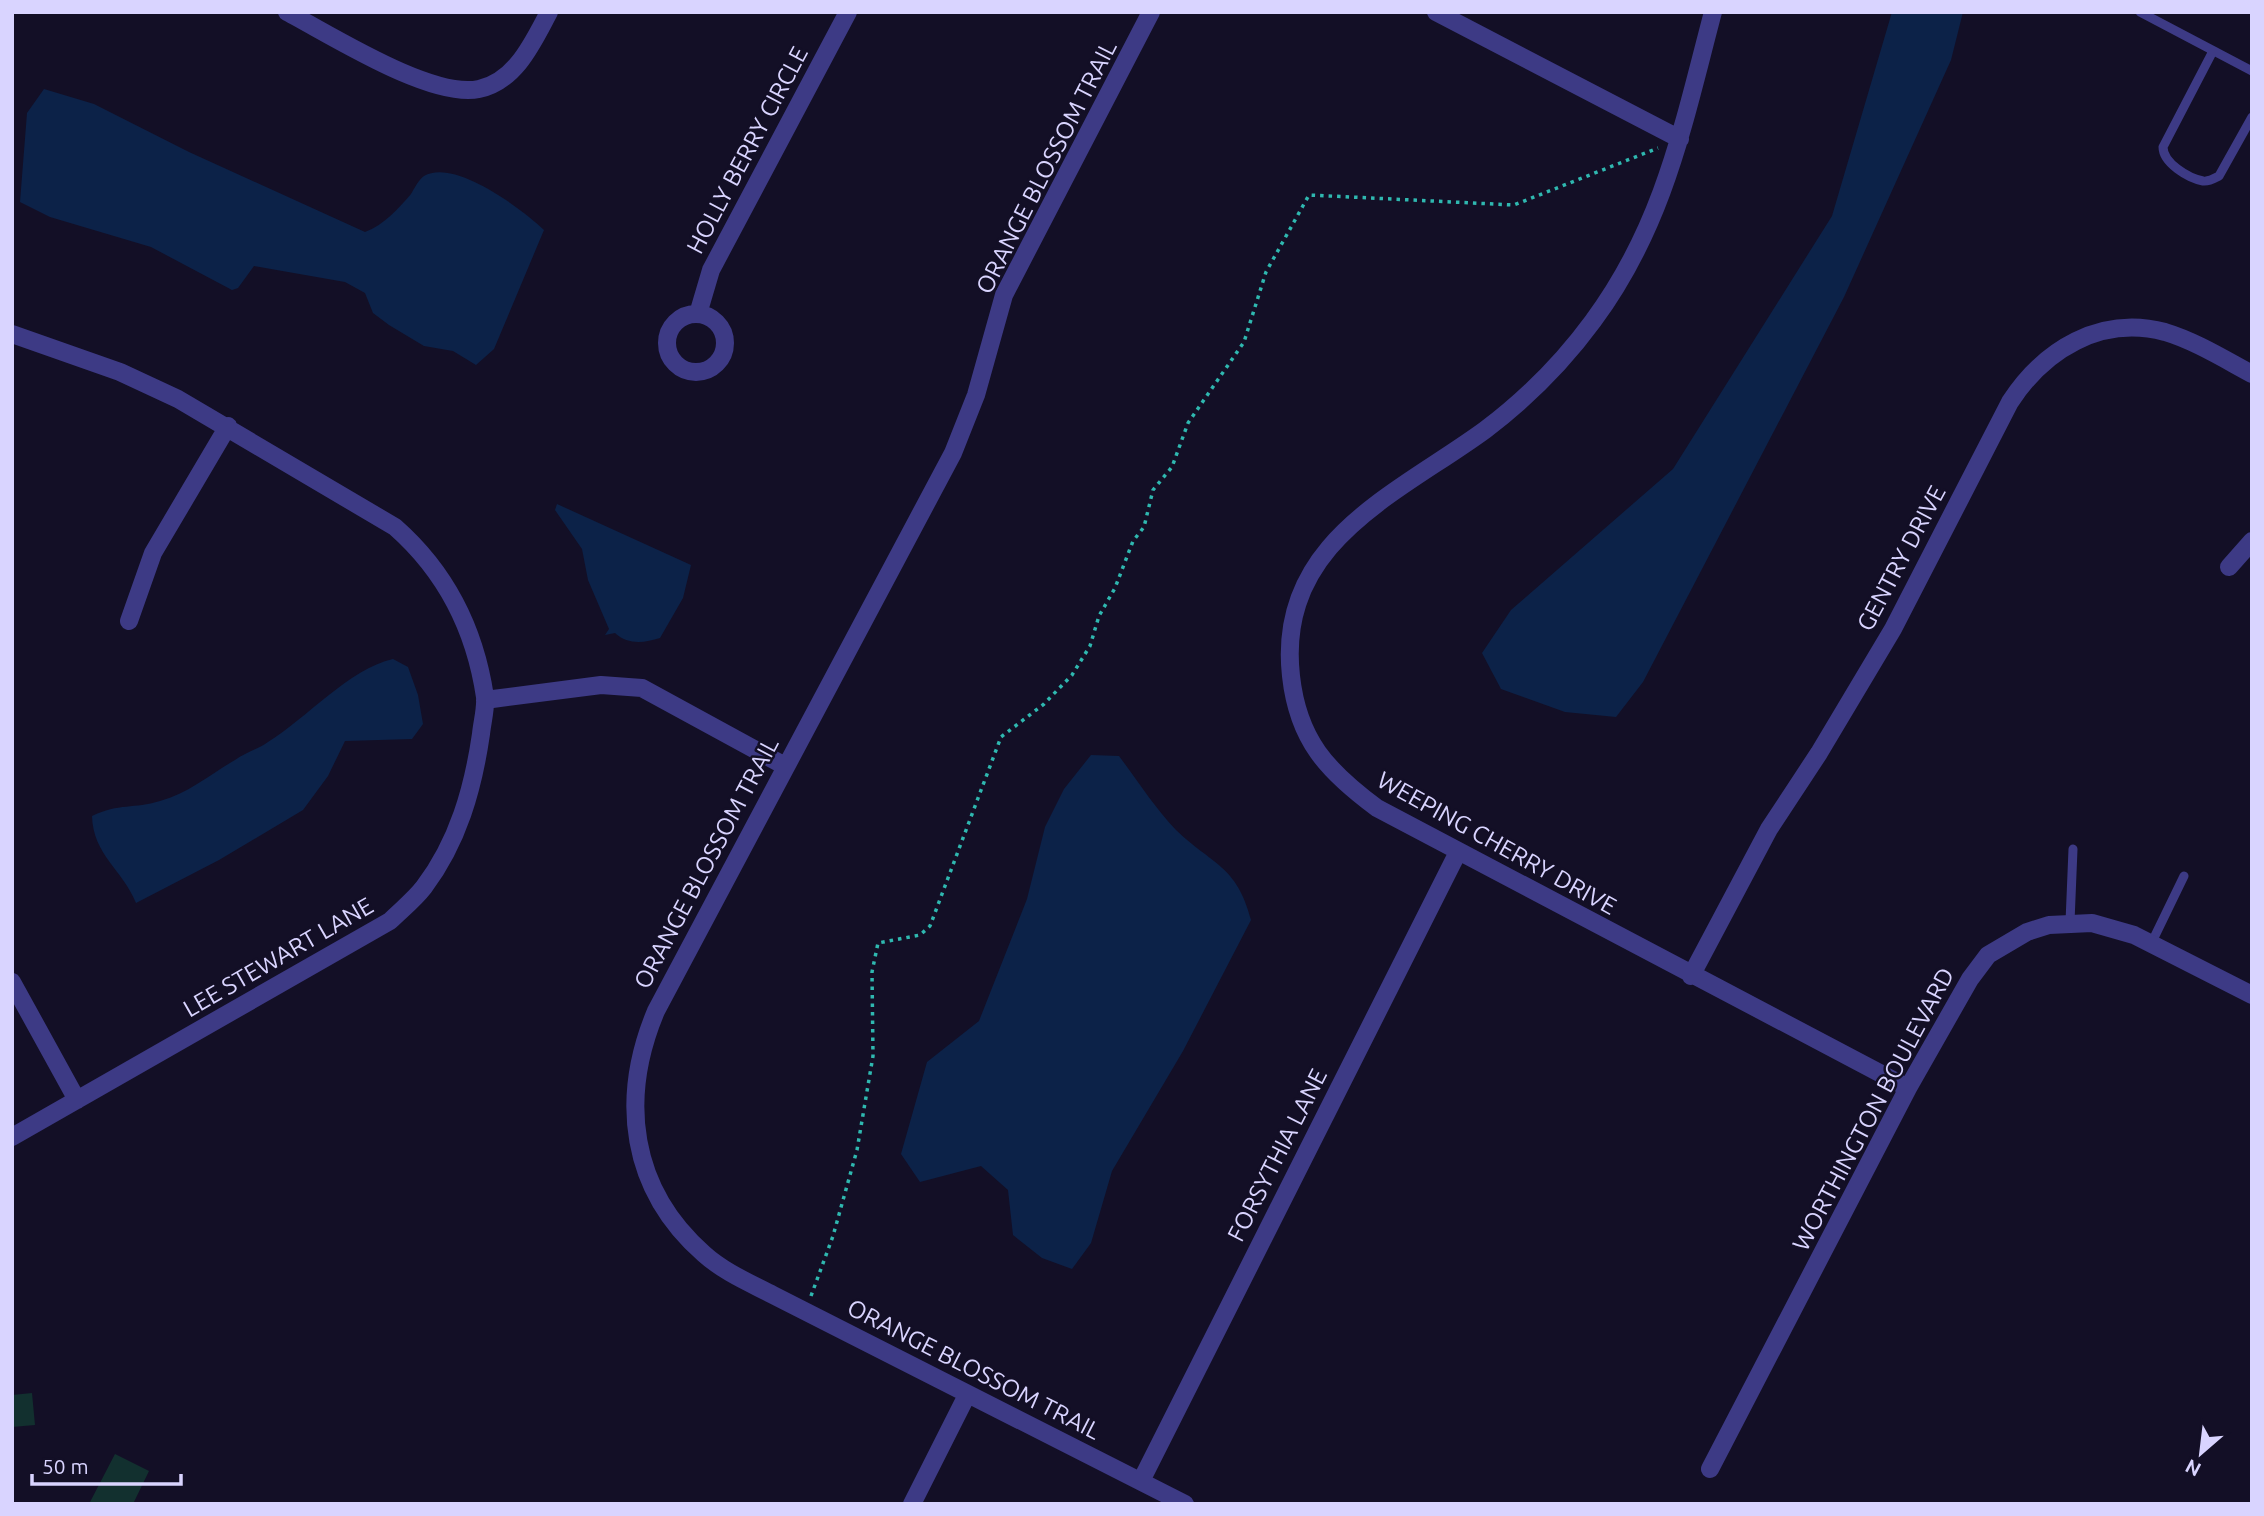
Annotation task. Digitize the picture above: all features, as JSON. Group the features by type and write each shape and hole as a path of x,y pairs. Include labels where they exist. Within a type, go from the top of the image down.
{"street":[{"path":"287,12 399,71 431,83 478,89 512,70 528,52 548,12"},
{"name":"HOLLY BERRY CIRCLE","path":"698,314 711,270 848,12"},
{"name":"ORANGE BLOSSOM TRAIL","path":"1151,12 1004,295 976,395 953,453 656,1011 639,1058 634,1087 639,1146 654,1187 676,1224 691,1242 723,1268 967,1395 1185,1504"},
{"path":"1436,12 1680,139"},
{"name":"WEEPING CHERRY DRIVE","path":"1713,12 1666,186 1643,239 1594,320 1562,360 1488,427 1361,514 1320,557 1304,588 1292,626 1290,663 1293,695 1313,747 1328,767 1377,808 1908,1088"},
{"name":"GENTRY DRIVE","path":"1691,975 1769,829 1819,753 1893,629 2010,402 2034,370 2051,354 2071,342 2114,331 2138,329 2163,332 2184,339 2252,374"},
{"name":"LEE STEWART LANE","path":"12,334 120,372 228,426 395,527 422,551 454,596 470,634 485,700 477,765 465,811 446,855 422,889 390,921 12,1137"},
{"path":"129,621 153,554 228,426"},
{"path":"2229,567 2252,541"},
{"path":"485,700 601,685 642,688 785,766"},
{"name":"FORSYTHIA LANE","path":"1141,1482 1458,852"},
{"name":"WORTHINGTON BOULEVARD","path":"1710,1469 1908,1088 1970,979 1988,955 2027,932 2070,922 2112,926 2252,995"},
{"path":"12,982 77,1100"},
{"path":"912,1504 967,1395"}],"lane":[{"path":"2140,12 2252,71"},
{"path":"2213,51 2163,147 2163,155 2169,163 2204,181 2211,180 2219,176 2252,117"},
{"path":"2070,922 2073,849"},
{"path":"2151,944 2184,876"}],"path":[{"path":"805,1311 833,1236 858,1150 873,1056 872,972 878,943 920,935 930,926 1001,737 1044,704 1072,675 1090,646 1099,615 1115,588 1133,541 1144,527 1153,491 1172,467 1188,422 1244,342 1265,272 1309,195 1514,205 1680,139"}],"green space":[{"path":"32,1393 35,1425 12,1427 12,1395"},
{"path":"115,1454 149,1471 133,1504 89,1504"}],"water":[{"path":"1892,12 1963,12 1951,60 1844,297 1643,682 1616,717 1565,712 1501,689 1482,653 1511,610 1673,469 1832,216"},
{"path":"44,89 94,104 189,152 365,232 390,216 424,176 437,172 453,174 488,189 544,230 494,349 476,365 453,351 424,346 373,313 365,293 345,282 254,266 238,288 232,290 151,247 50,217 20,202 27,113"},
{"path":"557,504 691,565 683,598 660,638 636,642 625,640 615,633 605,635 609,629 588,580 582,549 555,510"},
{"path":"393,659 408,667 418,695 423,724 412,739 345,741 328,776 303,810 219,860 136,903 97,841 92,816 110,809 160,801 190,788 283,732 344,683 377,664"},
{"path":"1091,755 1119,756 1176,830 1230,876 1245,902 1251,920 1183,1051 1112,1171 1091,1243 1072,1269 1042,1258 1013,1235 1008,1190 981,1166 920,1182 901,1154 927,1062 979,1021 1027,899 1045,827 1064,789"}]}
